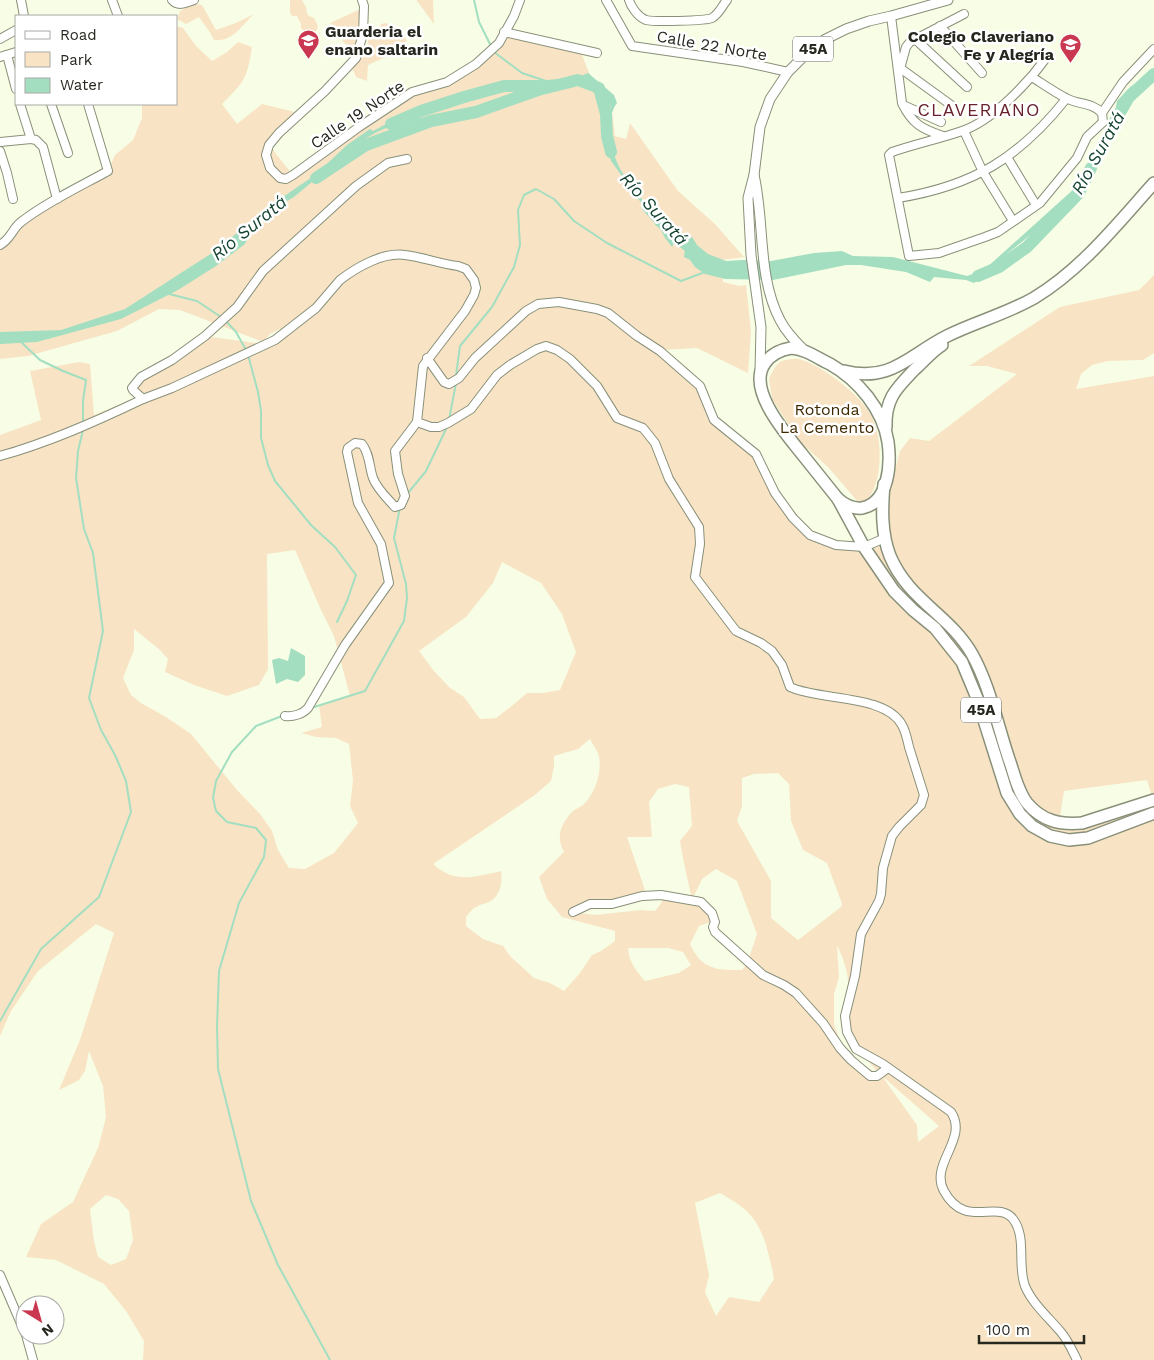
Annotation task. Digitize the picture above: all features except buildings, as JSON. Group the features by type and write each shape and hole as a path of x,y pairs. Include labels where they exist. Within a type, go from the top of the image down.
{"highway":[{"path":"841,370 855,374 882,373 897,367 946,336 1015,308 1050,288 1103,241 1154,183"},
{"path":"886,436 888,408 900,384 940,346 980,322"},
{"name":"45A","path":"1154,800 1082,823 1070,824 1059,824 1045,818 1027,803 1021,794 1015,778 984,678 972,654 958,634 905,583 893,561 885,538 882,504 889,458 882,421 861,390 841,370 805,351 791,348 778,352 767,360 759,376 769,408 778,424 838,499 864,547 894,590 913,610 935,628 962,662 977,698 1007,793 1020,814 1032,826 1050,836 1069,840 1088,838 1154,813"},
{"name":"45A","path":"838,499 850,507 864,508 872,504 879,497 884,484"}],"main road":[{"name":"45A","path":"759,376 762,344 761,326 751,255 748,198 754,175 760,126 770,99 788,72 805,54 824,40 846,29 869,21 948,0"},
{"name":"45A","path":"754,175 758,191 768,286 773,304 780,322 805,351"}],"street":[{"path":"21,0 24,15"},
{"path":"112,0 118,15"},
{"path":"172,0 174,3 181,4 194,0"},
{"name":"Calle 19 Norte","path":"362,0 364,6 364,28 356,58 326,91 279,133 269,145 266,156 270,168 280,178 286,179 293,175 359,127 412,92 447,82 476,64 499,43 514,16 520,0"},
{"name":"Calle 22 Norte","path":"606,0 632,46 743,62 788,72"},
{"path":"629,0 630,5 646,20 680,21 708,20 714,17 727,0"},
{"path":"900,86 900,68 906,47 915,39 964,14"},
{"path":"891,16 903,105 920,128 943,136"},
{"path":"940,26 982,73"},
{"path":"0,39 15,31"},
{"path":"504,32 597,53"},
{"path":"915,39 967,87"},
{"path":"1046,58 1032,77 980,122 964,130 892,152 889,155 888,158 909,256 939,253 998,232 1036,206 1071,166 1087,137 1103,122 1102,112 1123,82 1154,49"},
{"path":"15,52 3,56 15,86"},
{"path":"900,68 951,105"},
{"path":"1032,77 1066,99 1079,104 1094,106 1102,112"},
{"path":"898,198 942,189 983,172 1026,143 1046,124 1066,99"},
{"path":"20,105 30,139"},
{"path":"51,105 68,153"},
{"path":"0,245 6,242 13,234 18,224 57,199 108,171 88,105"},
{"path":"903,105 941,122"},
{"path":"964,130 983,172 1013,221"},
{"path":"0,142 36,140 43,147 57,199"},
{"path":"0,151 13,199"},
{"path":"1007,157 1036,206"},
{"path":"143,400 132,388 139,379 172,360 205,336 231,313 263,271 356,186 388,163 407,158"},
{"path":"0,456 22,450 91,424 264,346 310,313 340,280 365,264 385,257 404,254 458,266 466,270 476,284 474,295 470,303 427,358 423,366 417,422 399,443 395,451 398,474 405,496 401,505 395,507 378,488 370,469 368,456 362,444 355,443 348,448 347,452 358,503 381,544 389,583 345,645 307,709 290,717 285,716"},
{"path":"427,358 444,382 449,384 456,381 485,349 526,311 538,304 559,302 597,308 608,313 636,336 660,351 700,386 714,420 756,454 775,493 793,518 810,535 818,540 836,545 864,547 885,538"},
{"path":"417,422 431,427 439,427 448,423 471,409 497,375 510,365 537,348 546,346 557,350 570,359 597,386 617,418 643,428 655,443 669,480 699,527 700,544 695,577 734,629 772,651 782,664 790,687 804,692 869,704 888,711 901,722 906,732 924,795 921,805 898,827 892,836 883,868 881,894 861,934 856,976 844,1016 847,1032 856,1049 876,1059 948,1108 954,1117 956,1130 941,1169 941,1186 944,1192 962,1210 970,1213 1004,1213 1013,1220 1018,1230 1026,1287 1035,1302 1069,1342 1078,1360"},
{"path":"573,912 590,904 612,904 642,896 661,895 701,902 712,913 715,922 713,927 715,932 763,975 796,993 823,1023 840,1048 851,1060 870,1076 877,1076 888,1068"},
{"path":"0,1275 15,1310"},
{"path":"28,1345 33,1360"}],"green space":[{"path":"290,0 302,0 309,16 314,18 318,26 317,30 311,34 306,33 301,28 297,16 292,16 290,12"},
{"path":"433,0 434,24 417,1"},
{"path":"194,4 202,5 216,30 254,14 232,36 221,40 214,40 199,17 186,24 178,20 180,11"},
{"path":"363,8 363,34 355,55 330,23"},
{"path":"386,23 405,37 407,42 401,43 402,48 394,48 390,55 368,65 367,81 356,77 351,64 366,49 370,33 382,39 386,34 380,29 381,24"},
{"path":"178,27 183,28 196,46 212,61 227,52 238,42 252,47 244,79 222,104 237,124 262,104 299,113 269,145 293,175 396,103 457,76 505,34 581,52 589,73 611,104 615,136 626,139 630,123 678,191 715,224 744,257 722,260 723,282 739,286 746,285 751,331 748,373 697,348 662,350 695,381 722,429 751,447 774,495 819,539 864,547 885,538 888,497 900,451 910,438 929,441 1017,374 987,366 969,366 1060,307 1139,290 1154,275 1154,353 1143,360 1108,361 1092,365 1081,374 1076,389 1154,376 1154,1360 143,1360 144,1341 126,1311 104,1284 56,1260 26,1257 41,1224 73,1202 98,1148 106,1117 103,1086 89,1051 85,1071 79,1080 59,1090 80,1040 114,933 96,924 38,971 11,1011 0,1036 0,435 41,420 30,371 79,362 90,364 94,415 138,397 132,389 141,378 205,336 263,344 274,338 281,331 280,329 270,334 263,342 180,310 159,309 117,331 28,356 0,359 0,246 19,224 108,171 115,155 133,140 142,118 142,105 178,105","holes":["295,550 334,636 350,696 319,705 322,727 301,733 316,737 336,738 349,744 353,781 350,806 358,823 334,853 305,869 289,868 278,850 272,831 260,814 237,790 191,734 131,695 123,678 134,650 134,629 168,659 165,672 194,685 227,696 259,685 268,669 267,554","502,562 541,583 562,614 576,652 560,690 527,693 496,718 480,719 464,697 449,687 419,651 466,617 493,583","590,739 597,750 600,763 597,782 584,804 574,810 564,822 560,832 560,842 564,852 539,877 547,899 562,917 615,931 615,941 592,955 580,973 564,991 550,983 534,978 511,957 503,946 483,939 466,926 466,917 474,908 488,903 496,897 502,880 501,871 473,877 457,877 433,864 535,795 551,781 554,756 578,749","778,773 789,784 791,821 803,850 827,863 842,904 841,907 798,940 771,918 771,881 737,821 742,806 742,778 754,774","1147,780 1153,800 1059,823 1064,791","675,784 689,787 692,826 680,841 692,900 702,879 716,869 737,881 757,934 747,964 742,970 725,970 711,967 705,964 695,953 690,944 699,926 714,921 701,902 661,895 662,902 655,911 641,910 595,915 574,912 590,904 631,899 645,890 627,837 652,837 649,802 658,789","837,945 845,966 848,983 841,1021 860,1051 878,1073 847,1058 834,1025 834,994 839,977","628,948 668,948 683,952 691,965 679,973 645,981 631,962","882,1076 939,1126 918,1142 917,1125","720,1193 743,1208 756,1222 764,1240 774,1279 759,1302 729,1297 716,1316 705,1292 709,1275 695,1203","106,1195 118,1199 129,1211 133,1240 126,1259 111,1265 98,1257 90,1209"]},
{"name":"Rotonda La Cemento","path":"801,359 830,375 850,390 871,415 878,435 880,460 876,484 865,502 858,502 828,467 800,442 772,399 769,378 781,361"}],"water":[{"path":"1154,71 1154,75 1144,85 1132,91 1096,160 1093,172 1033,233 1009,252 991,273 974,283 966,280 934,277 930,282 906,272 861,265 846,265 773,280 725,279 705,274 684,257 685,249 675,241 672,247 611,161 607,144 607,133 611,108 607,99 594,83 586,80 576,80 553,82 544,85 543,90 535,94 527,92 489,106 421,121 395,124 375,133 360,142 294,197 275,208 250,233 245,244 216,266 178,290 121,319 37,342 0,344 0,332 61,330 125,309 212,253 277,201 315,175 347,145 370,129 373,131 401,116 410,119 421,118 491,104 541,82 578,77 588,73 614,95 617,103 612,113 610,137 617,162 623,174 630,183 639,189 639,196 657,215 658,222 664,225 672,235 692,237 697,245 708,254 726,261 771,261 814,253 842,251 853,256 893,257 967,276 984,270 1076,187 1109,126 1117,101 1130,87 1145,79"},
{"path":"291,648 305,656 305,675 298,682 287,679 276,684 272,660 279,658 288,661"}],"waterway":[{"path":"474,0 479,22 491,46"},
{"path":"494,52 522,73 558,85"},
{"name":"Río Suratá","path":"1114,123 1129,97 1154,74"},
{"name":"Río Suratá","path":"316,178 366,145 431,121 476,112 538,90 578,80 599,88 606,114 607,136 611,152"},
{"path":"391,124 421,111 504,86 540,86"},
{"name":"Río Suratá","path":"978,276 999,267 1027,247 1079,193 1091,168"},
{"path":"456,375 460,346 492,307 514,267 520,245 518,210 524,195 536,189 554,199 574,221 607,243 681,281 705,272"},
{"name":"Río Suratá","path":"647,206 669,230 688,246"},
{"path":"169,294 197,301 221,317"},
{"path":"225,320 236,332 246,350"},
{"path":"20,341 40,360 86,380 83,422"},
{"path":"248,355 261,411 261,438 268,465 275,481 311,525 335,547 356,575 337,622"},
{"path":"449,420 456,383"},
{"path":"408,493 426,471 447,427"},
{"path":"0,1021 41,949 99,897 131,812 126,781 115,755 101,730 89,698 103,631 93,553 84,529 76,478 78,451 83,430"},
{"path":"311,708 365,691 404,621 407,598 406,584 394,538 400,507"},
{"path":"282,716 256,726 232,752 216,781 213,798 216,811 227,822 256,828 266,840 264,857 239,903 219,971 218,1069 251,1201 278,1265 330,1360"}],"place":[{"name":"Guarderia el enano saltarin","path":"309,59"},
{"name":"Colegio Claveriano Fe y Alegría","path":"1070,64"}],"district":[{"name":"CLAVERIANO","path":"979,110"}]}
